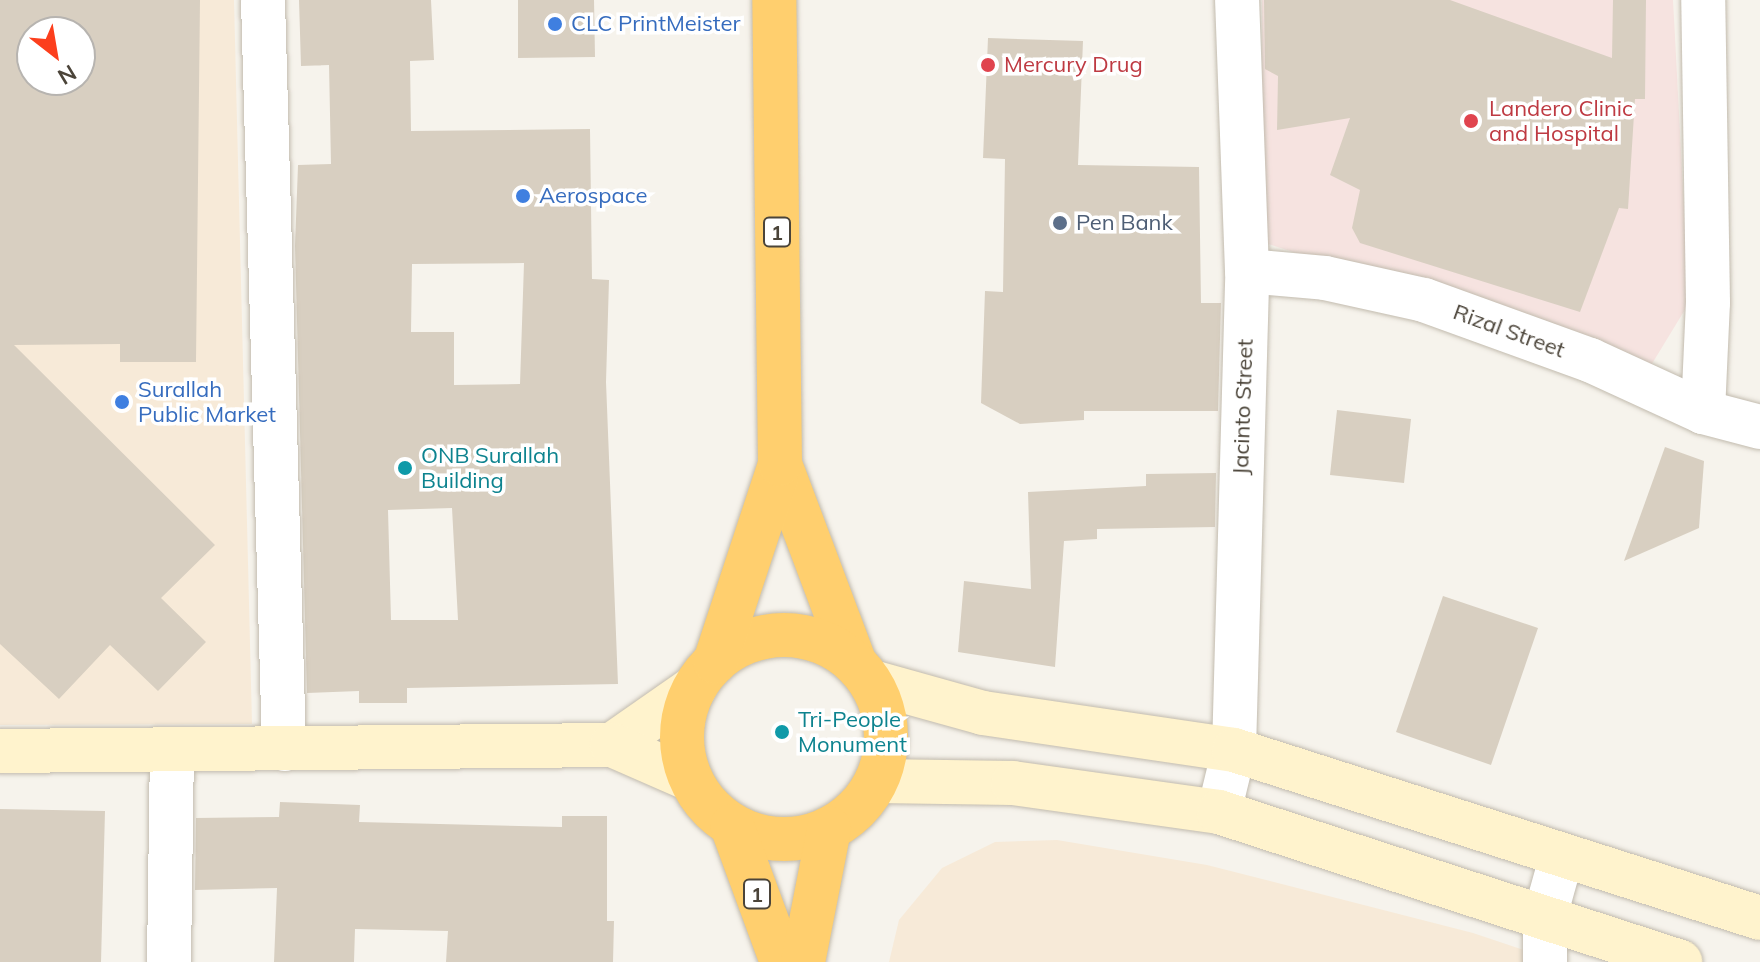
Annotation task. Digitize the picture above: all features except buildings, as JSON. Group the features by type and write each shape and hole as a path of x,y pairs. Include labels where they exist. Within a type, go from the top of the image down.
{"highway":[{"name":"1","path":"774,0 780,464 683,733 690,779 707,806 732,826 764,838 797,839 829,829 858,809 877,781 887,748 884,713 863,671 780,464"},
{"path":"705,675 742,645 771,636 801,636 830,645 863,671"},
{"name":"1","path":"732,826 782,962"},
{"path":"803,962 829,829"}],"street":[{"path":"263,0 284,749"},
{"name":"Jacinto Street","path":"1219,812 1234,750 1247,271 1237,0"},
{"path":"1703,0 1708,303 1703,412"},
{"name":"Rizal Street","path":"1247,271 1325,278 1424,300 1590,360 1703,412 1760,427"},
{"path":"863,671 983,713 1234,750 1760,918"},
{"path":"612,745 705,675"},
{"path":"0,751 612,745 690,779"},
{"path":"169,962 172,751"},
{"path":"877,781 1013,783 1219,812 1680,962"},
{"path":"1545,962 1545,916 1562,855"}],"shaded area":[{"name":"Surallah Public Market","path":"0,0 234,0 252,724 0,725"},
{"name":"Landero Clinic and Hospital","path":"1262,0 1673,0 1689,303 1650,367 1262,242"},
{"path":"1057,840 1207,865 1473,933 1559,962 889,962 899,920 942,868 995,842"}],"place":[{"name":"CLC PrintMeister","path":"555,24"},
{"name":"Mercury Drug","path":"988,65"},
{"name":"Landero Clinic and Hospital","path":"1471,121"},
{"name":"Aerospace","path":"523,196"},
{"name":"Pen Bank","path":"1060,223"},
{"name":"Surallah Public Market","path":"122,402"},
{"name":"ONB Surallah Building","path":"405,468"},
{"name":"Tri-People Monument","path":"782,732"}]}
